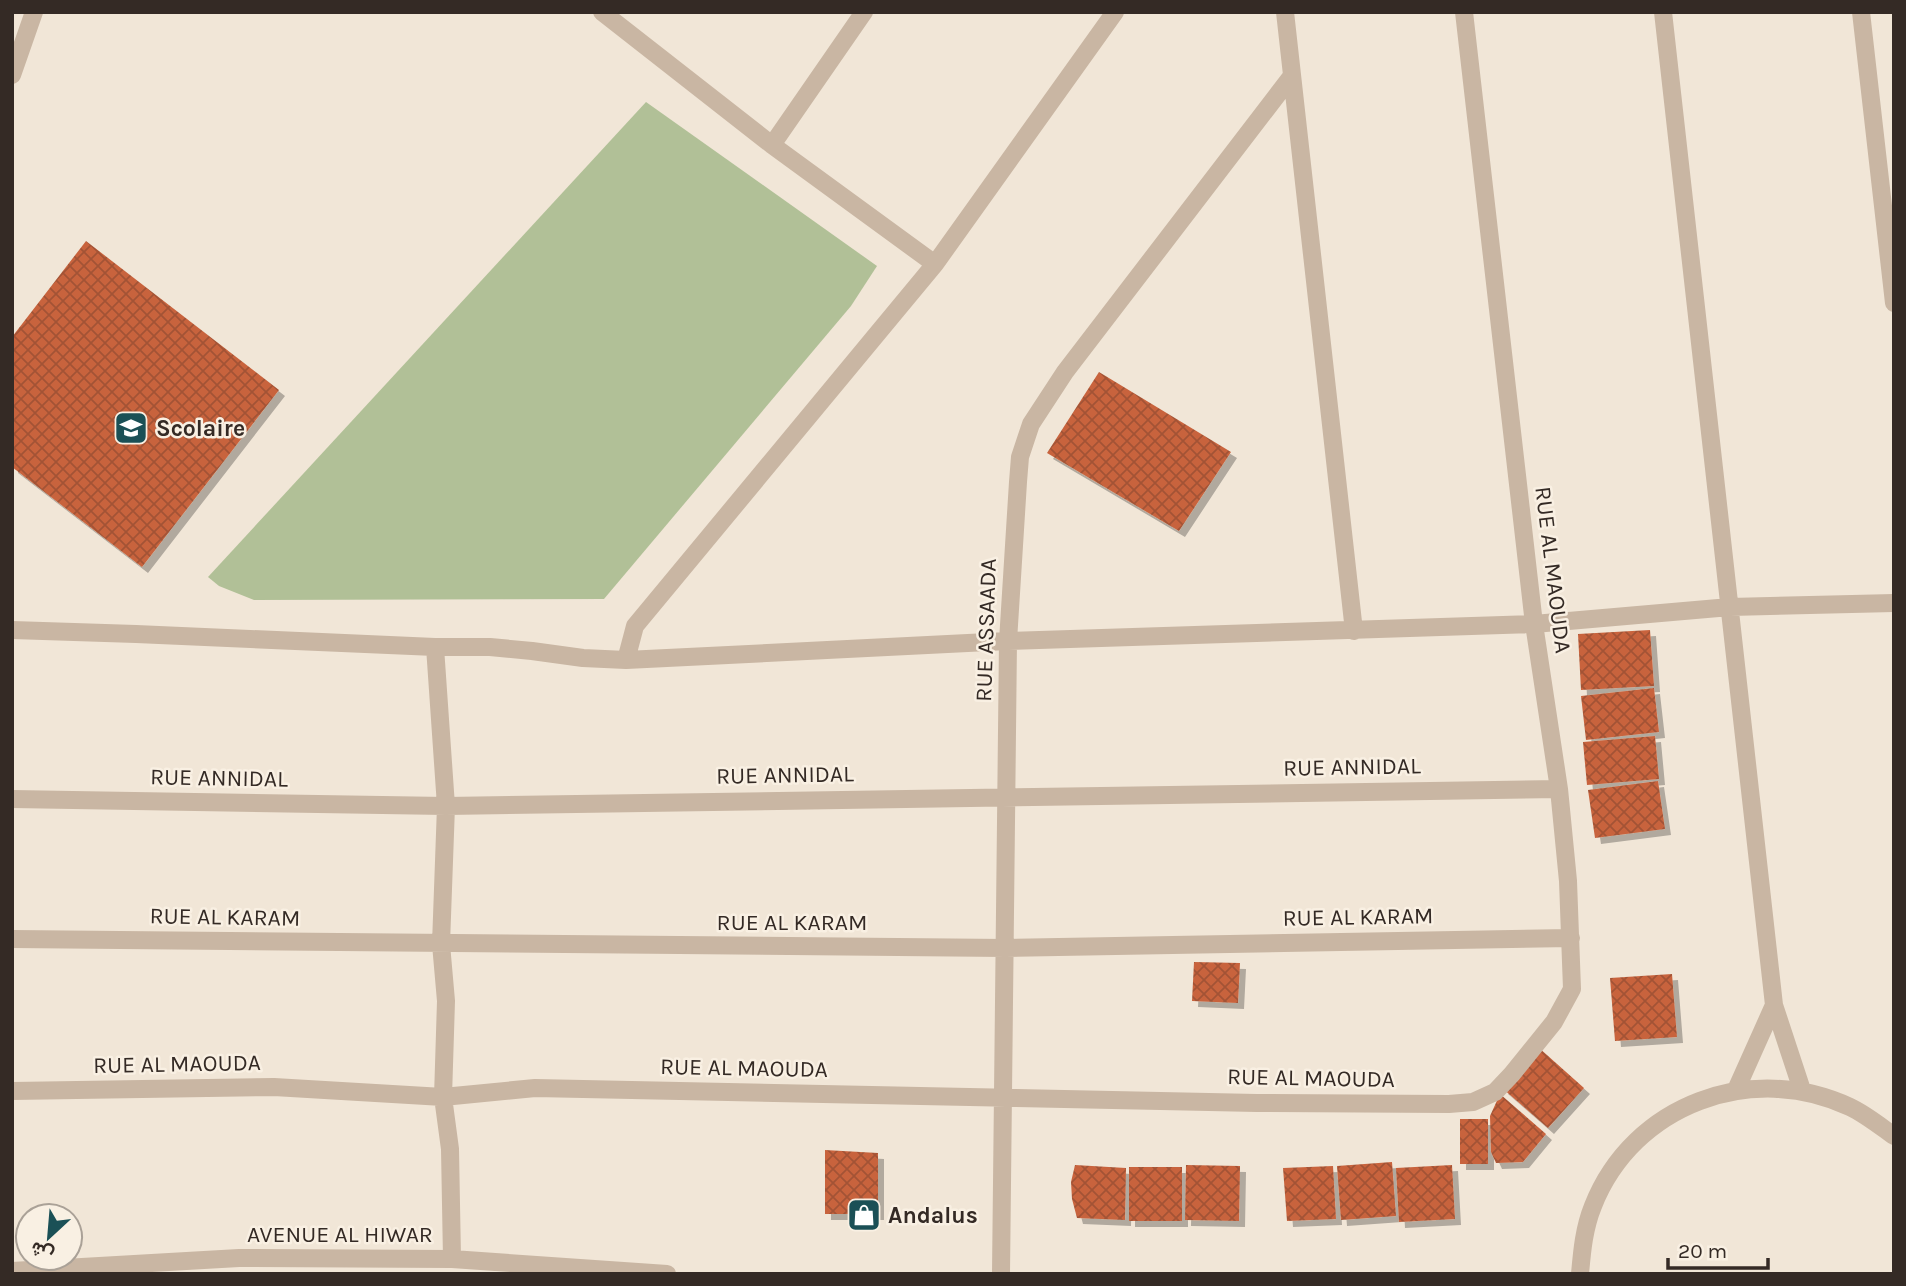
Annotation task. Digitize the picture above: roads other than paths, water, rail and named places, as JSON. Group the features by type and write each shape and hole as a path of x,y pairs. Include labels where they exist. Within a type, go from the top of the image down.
{"street":[{"path":"12,75 34,12"},
{"path":"602,12 772,145 935,264"},
{"path":"772,145 864,12"},
{"path":"626,660 635,626 935,264 1115,12"},
{"path":"1285,12 1354,631"},
{"name":"RUE AL MAOUDA","path":"12,1091 274,1087 443,1097 535,1088 1257,1103 1449,1104 1473,1102 1495,1092 1554,1022 1572,989 1572,938 1559,789 1534,624 1464,12"},
{"path":"1663,12 1774,1005 1802,1090"},
{"path":"1861,12 1894,303"},
{"name":"RUE ASSAADA","path":"1001,1274 1008,641 1020,457 1031,424 1065,372 1291,77"},
{"path":"12,631 490,647 583,659 626,660 1008,641 1534,624 1730,607 1894,603"},
{"path":"435,647 446,806 441,944 446,1001 443,1097 450,1149 452,1259"},
{"name":"RUE ANNIDAL","path":"12,799 446,806 1559,789"},
{"name":"RUE AL KARAM","path":"12,939 1006,948 1572,938"},
{"path":"1736,1090 1774,1005"},
{"path":"1580,1274 1582,1243 1593,1206 1610,1172 1635,1142 1665,1117 1699,1100 1736,1090 1769,1087 1802,1090 1850,1107 1894,1136"},
{"name":"AVENUE AL HIWAR","path":"12,1271 239,1258 452,1259 667,1274"}],"place":[{"name":"Scolaire","path":"131,428"},
{"name":"Andalus","path":"864,1215"}]}
